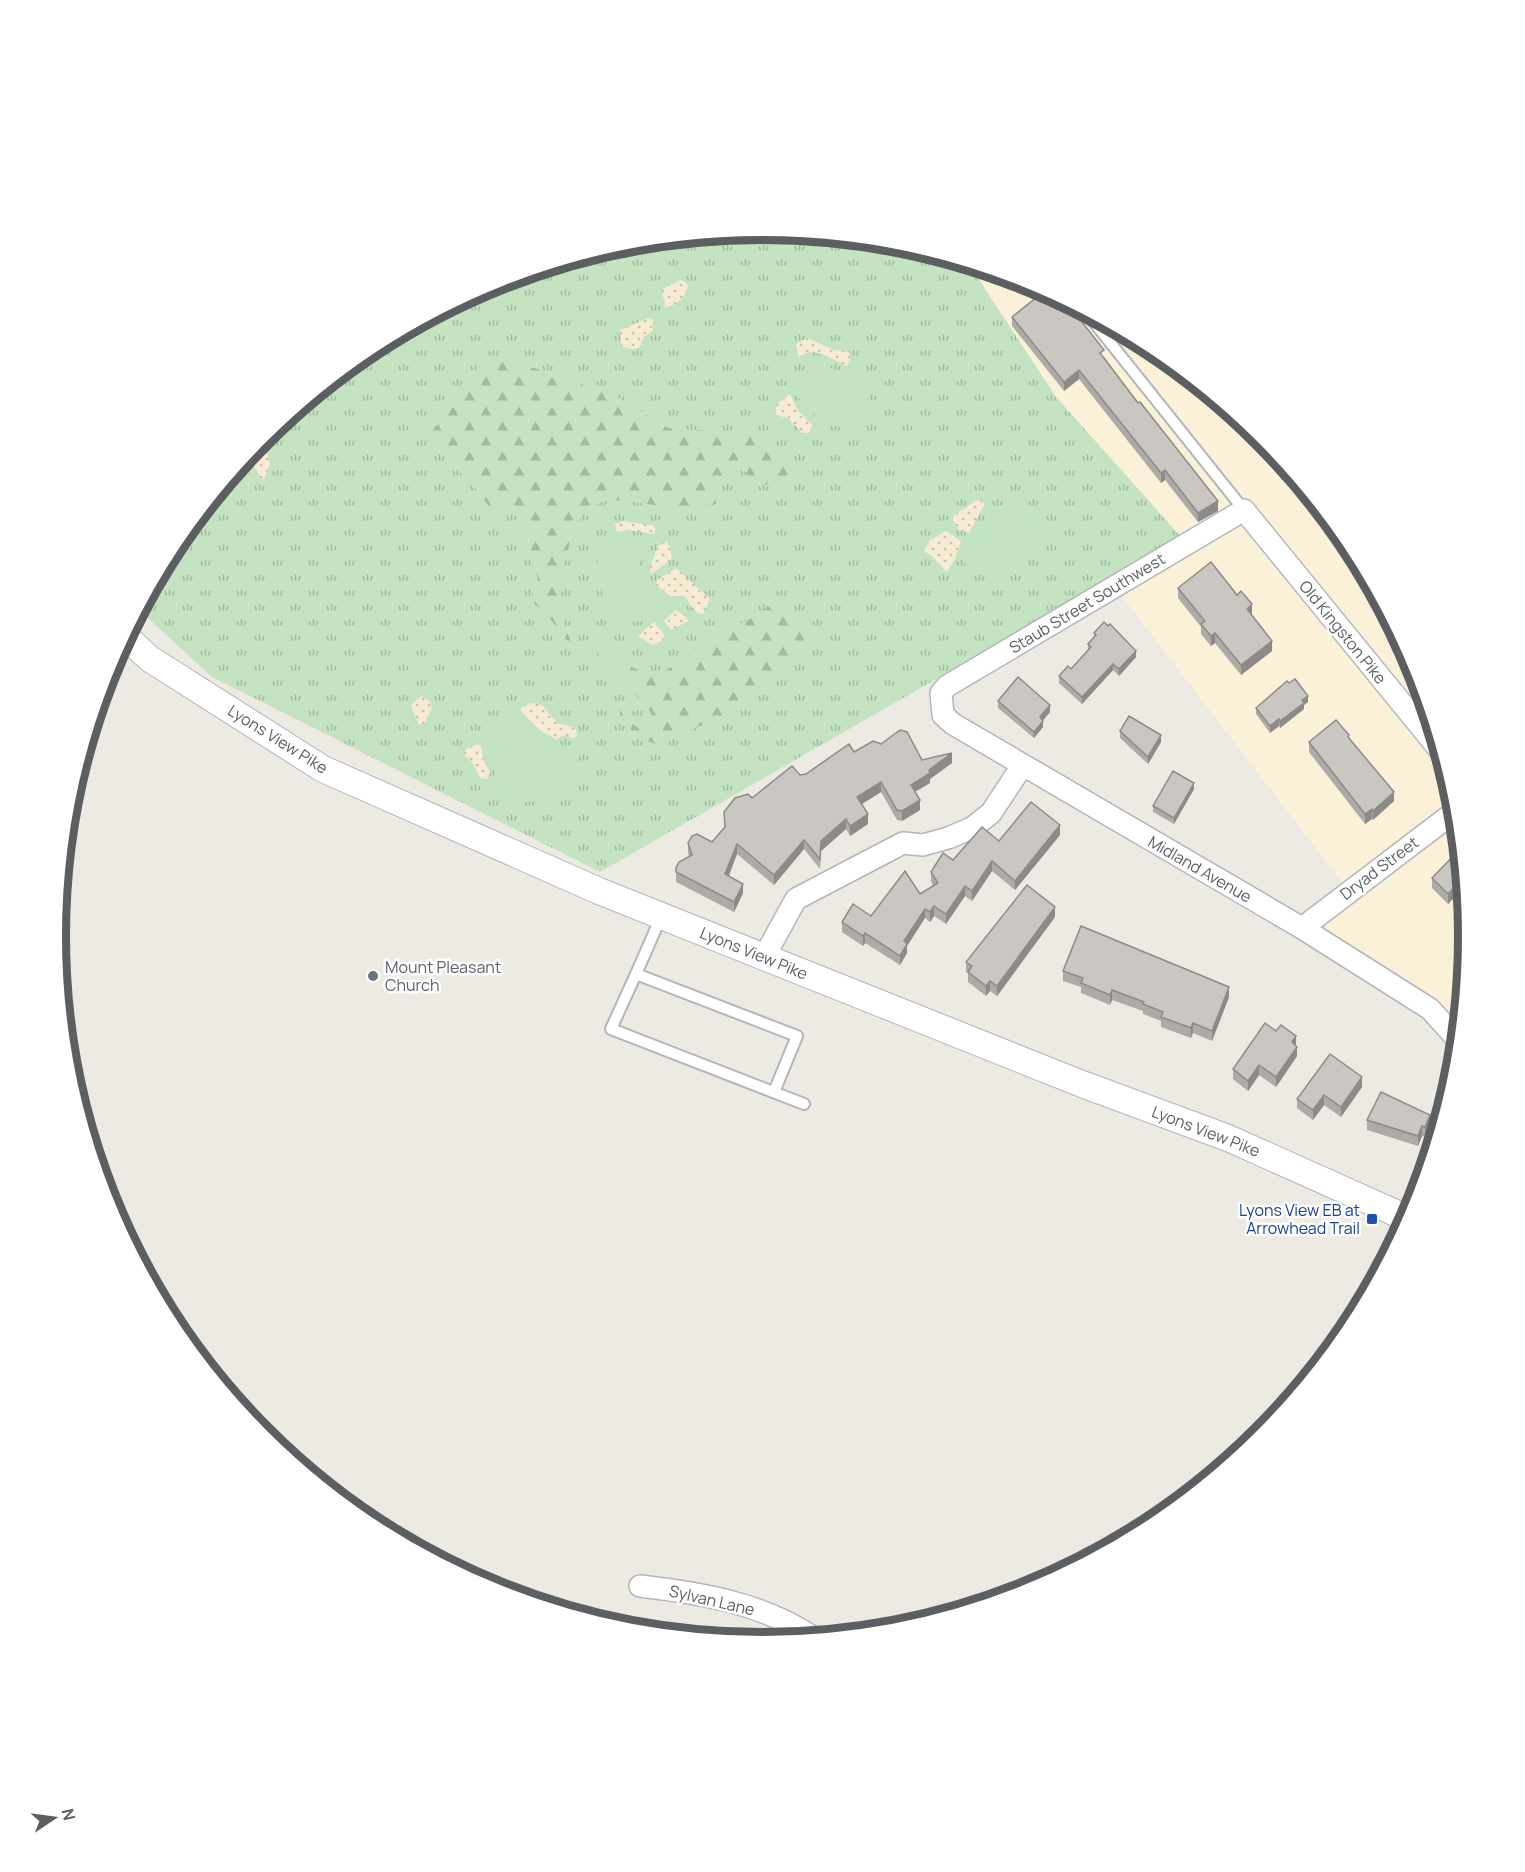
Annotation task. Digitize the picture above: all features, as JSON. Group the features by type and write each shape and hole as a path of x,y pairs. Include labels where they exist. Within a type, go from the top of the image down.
{"street":[{"name":"Staub Street Southwest","path":"940,704 941,693 947,686 1244,510"},
{"name":"Old Kingston Pike","path":"1244,510 1430,737"},
{"name":"Lyons View Pike","path":"132,642 150,659 323,769 599,891 1071,1080 1228,1138 1401,1214"},
{"name":"Midland Avenue","path":"940,704 944,715 953,724 1302,928 1430,1009 1452,1033"},
{"path":"764,957 796,899 903,843 923,845 972,828 991,813 1022,766"},
{"name":"Dryad Street","path":"1302,928 1449,816"},
{"name":"Sylvan Lane","path":"640,1586 748,1606 789,1620 804,1631"}],"lane":[{"path":"1096,325 1244,510"},
{"path":"662,915 612,1029 804,1104"},
{"path":"636,974 797,1036 774,1092"}],"shaded area":[{"path":"974,272 1071,311 1111,333 1187,383 1222,412 1286,477 1342,549 1366,588 1406,669 1422,712 1446,800 1458,890 1458,982 1453,1027 1329,935 1325,929 1325,922 1344,885 1124,599 1113,577 1056,397"}],"green space":[{"path":"762,240 853,245 943,263 974,272 1056,397 1182,538 600,872 212,677 145,615 183,549 210,512 239,477 303,412 338,383 376,357 454,311 539,276 582,263 672,245"},
{"path":"485,356 511,360 618,397 668,428 748,434 790,457 795,464 793,472 773,483 752,488 753,481 743,469 730,472 715,489 716,504 675,507 609,501 598,503 588,509 573,535 562,580 561,602 568,635 573,646 548,616 530,602 538,578 525,546 523,522 511,510 492,510 472,484 436,445 432,431 464,395"},
{"path":"818,364 860,377 865,384 869,401 850,426 833,426 818,418 795,393 802,374"},
{"path":"1014,508 1038,518 1043,529 1043,543 1003,578 993,580 981,567 969,567 963,562 985,525 998,514"},
{"path":"626,541 640,543 640,577 651,598 664,606 664,610 647,619 635,622 617,620 604,598 597,573 598,561 602,552 611,545"},
{"path":"780,605 800,614 807,628 807,635 770,676 718,720 694,728 661,746 639,738 620,718 620,708 635,726 643,730 653,717 649,709 636,696 635,688 604,661 592,646 610,653 636,669 654,674 664,672 719,633 750,619 770,606"},
{"path":"509,715 551,747 578,751 581,770 578,788 552,799 531,802 512,800 502,794 485,748 492,732"}],"sand":[{"path":"681,280 688,285 685,294 677,303 665,308 662,289"},
{"path":"648,318 653,319 653,331 644,337 639,348 630,349 621,346 620,330"},
{"path":"807,338 834,350 849,352 851,356 847,366 830,357 810,352 799,358 796,344"},
{"path":"790,394 797,409 812,425 809,433 802,433 788,418 776,415 776,405"},
{"path":"265,449 270,464 263,481 252,463"},
{"path":"977,500 984,502 984,506 969,533 959,530 953,520 954,515"},
{"path":"623,521 655,526 655,532 654,534 627,530 617,532 615,524"},
{"path":"946,531 961,541 955,559 947,572 924,551 930,540"},
{"path":"666,541 670,547 672,559 651,574 650,568 657,547"},
{"path":"676,568 710,599 703,614 694,610 685,596 670,596 656,585 657,580"},
{"path":"676,610 688,621 671,630 664,621"},
{"path":"654,622 664,634 663,640 653,645 638,636"},
{"path":"421,696 430,701 432,708 425,723 419,725 411,705"},
{"path":"533,703 542,705 557,723 575,728 578,736 573,738 563,735 557,740 538,729 520,710 524,705"},
{"path":"478,744 481,746 483,760 490,772 488,779 480,778 472,762 464,755 466,749"}],"building":[{"path":"1038,297 1076,313 1104,350 1100,353 1218,501 1198,513 1165,470 1161,473 1079,370 1064,382 1012,317"},
{"path":"1211,562 1237,595 1241,591 1252,604 1247,609 1272,641 1241,665 1215,633 1211,636 1201,624 1205,621 1178,588"},
{"path":"1104,622 1108,626 1110,624 1136,651 1119,669 1113,664 1082,697 1059,676 1068,666 1071,669 1091,647 1088,644"},
{"path":"1018,677 1050,705 1040,717 1043,721 1034,732 998,701"},
{"path":"1295,679 1308,696 1302,700 1304,703 1270,726 1256,708 1287,681 1289,683"},
{"path":"1129,716 1161,735 1148,757 1120,731"},
{"path":"1336,720 1394,792 1373,811 1372,809 1365,814 1309,742"},
{"path":"900,730 907,732 922,760 952,753 929,770 930,773 911,785 920,800 902,811 897,810 881,782 857,797 868,814 850,826 846,819 821,841 820,859 804,840 774,875 737,844 725,874 743,884 734,902 676,872 679,862 692,855 688,843 692,836 697,834 712,842 725,827 724,812 735,798 748,794 752,798 792,766 800,775 806,774 849,744 854,752 873,741 881,744"},
{"path":"1173,771 1194,783 1174,818 1153,806"},
{"path":"1031,802 1060,825 1015,881 992,861 972,891 965,886 946,914 934,906 930,912 925,909 904,941 907,944 900,956 865,933 863,936 842,922 853,904 871,916 905,871 920,894 938,883 931,872 943,853 953,860 982,827 999,841"},
{"path":"1454,855 1457,885 1448,894 1432,878"},
{"path":"1027,885 1055,907 997,986 990,981 986,986 968,972 972,966 966,962"},
{"path":"1081,926 1229,987 1212,1031 1193,1023 1191,1028 1161,1017 1163,1012 1143,1004 1144,1002 1112,990 1110,995 1081,983 1083,978 1063,971"},
{"path":"1265,1023 1276,1031 1281,1025 1296,1036 1292,1042 1297,1047 1276,1077 1259,1065 1248,1081 1233,1069"},
{"path":"1330,1054 1362,1077 1341,1107 1324,1095 1313,1110 1297,1099"},
{"path":"1381,1092 1430,1115 1418,1136 1367,1120"}],"place":[{"name":"Mount Pleasant Church","path":"373,976"},
{"name":"Lyons View EB at Arrowhead Trail","path":"1372,1219"}]}
